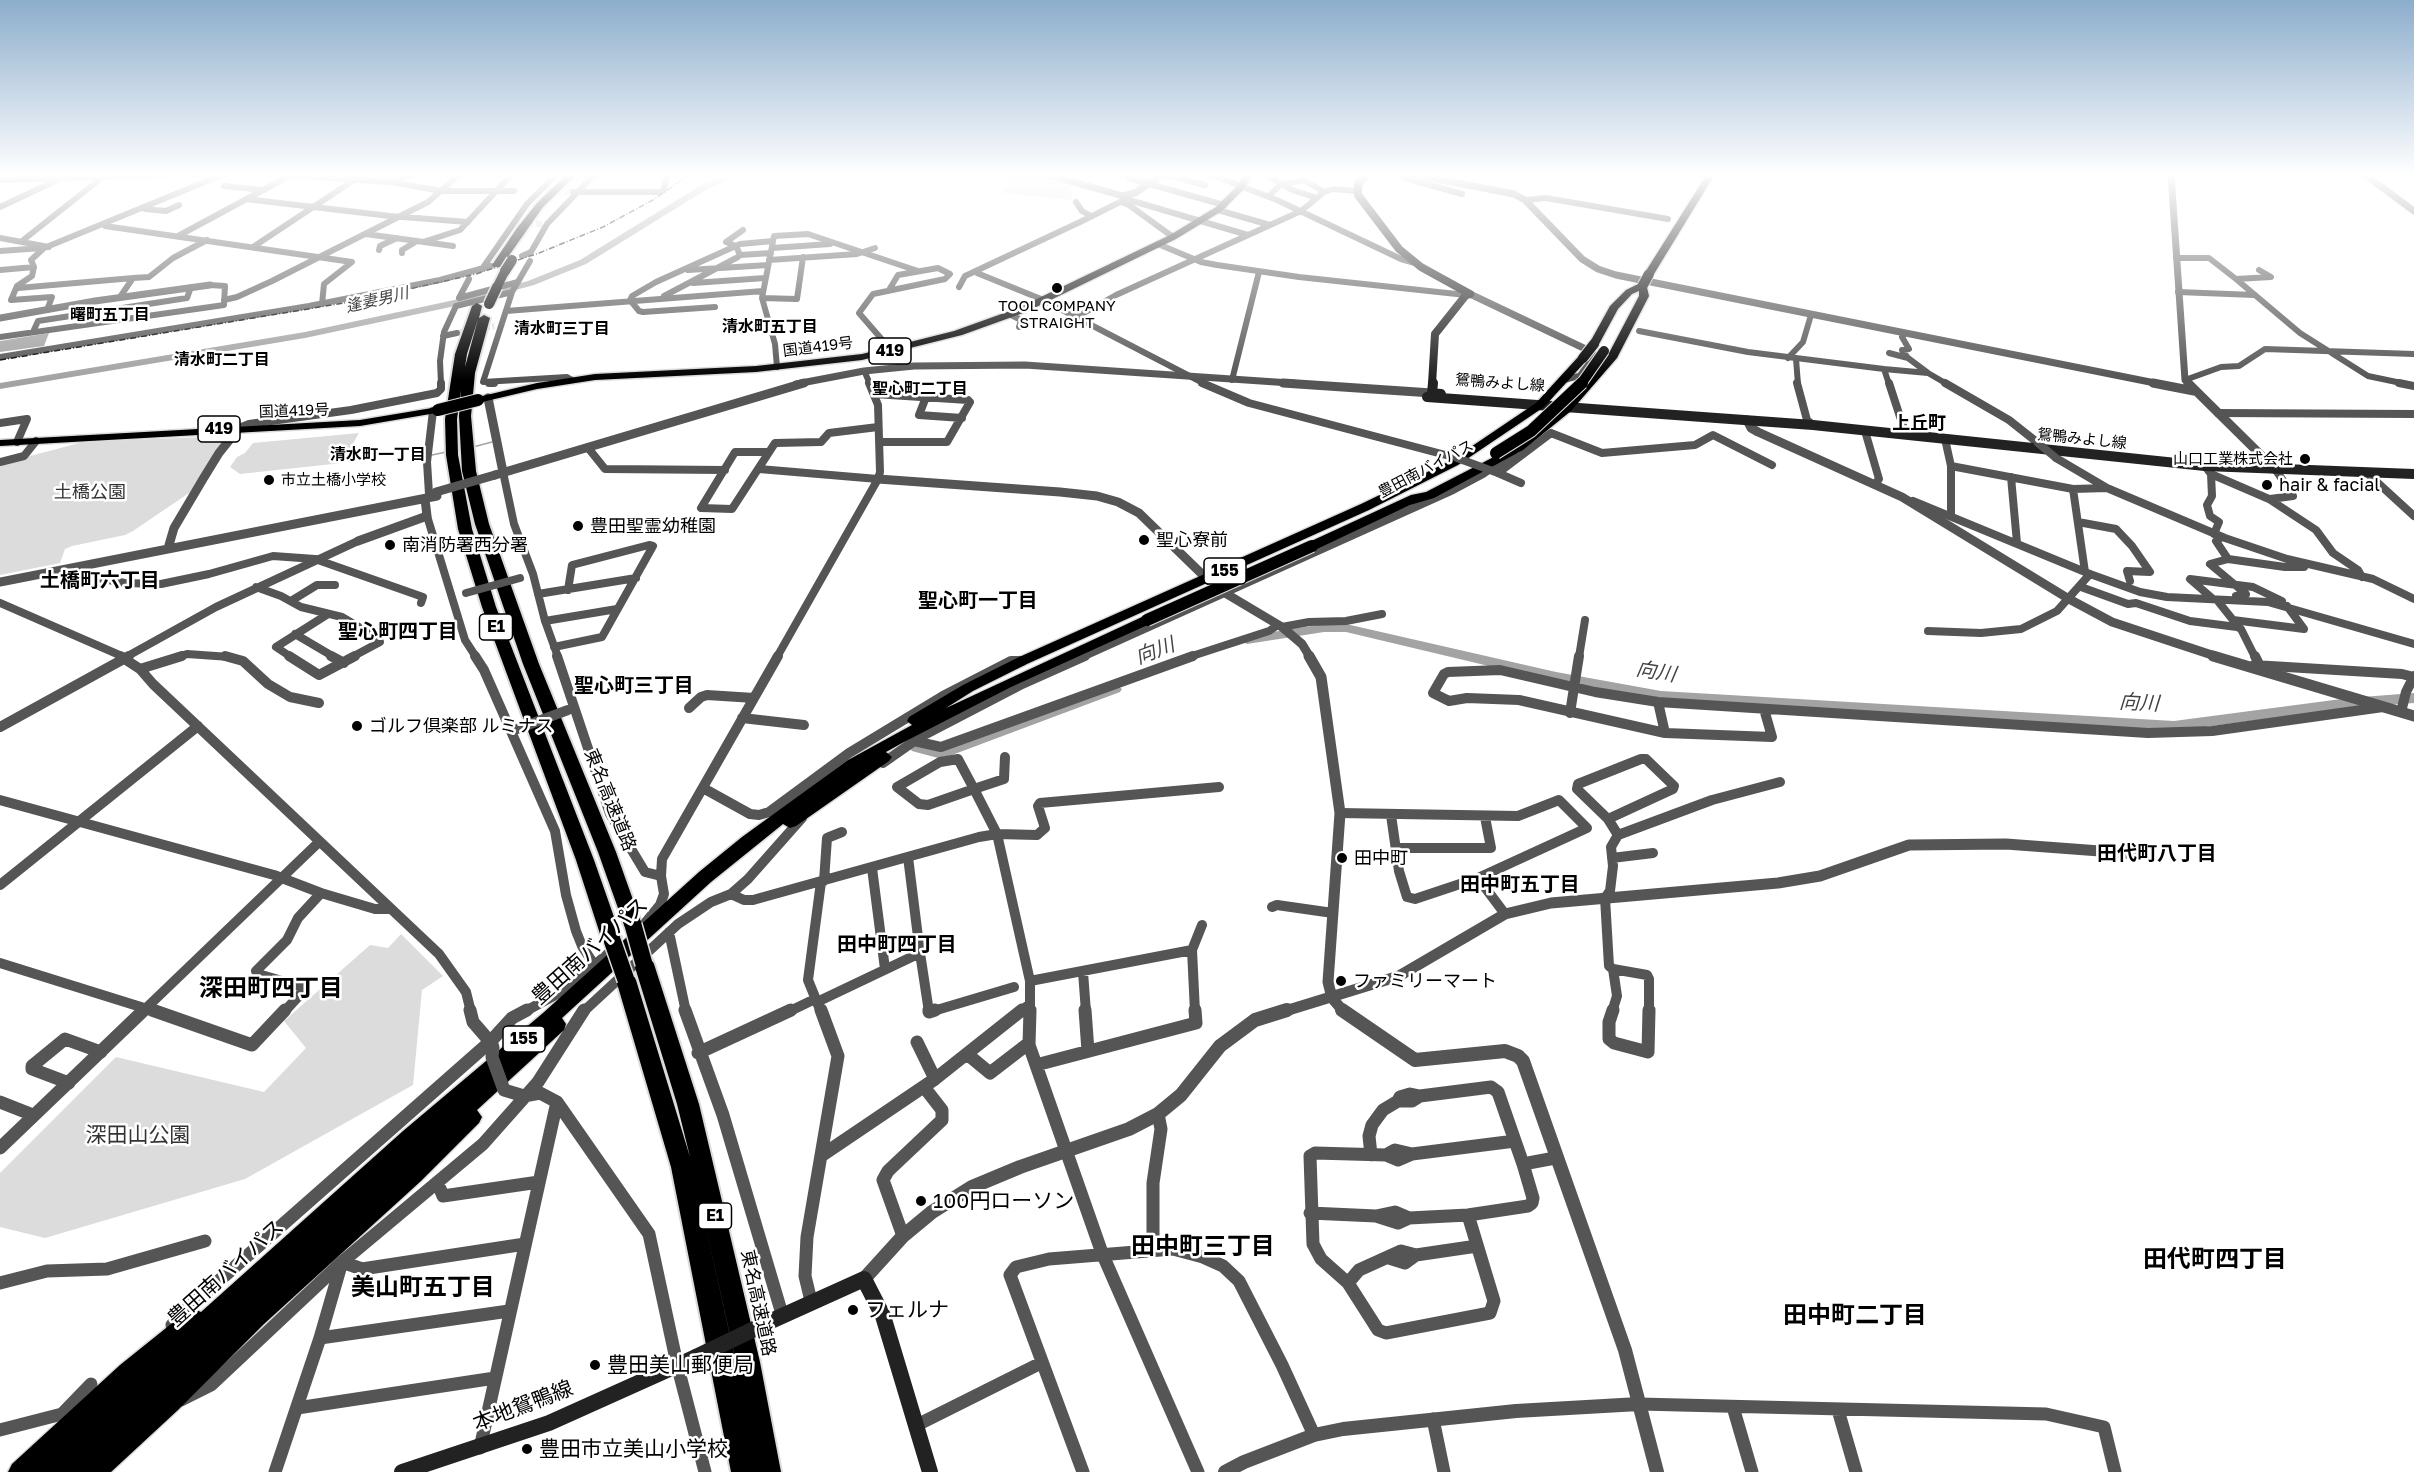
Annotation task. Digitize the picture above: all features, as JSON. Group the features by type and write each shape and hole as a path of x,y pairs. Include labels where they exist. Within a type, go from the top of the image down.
{"highway":[{"name":"東名高速道路","path":"512,243 494,269 474,352 468,385 465,432 469,471 482,524 507,600 607,852 633,925 688,1104 748,1362 768,1472"},
{"name":"東名高速道路","path":"494,269 517,258 524,243"},
{"name":"国道419号","path":"0,443 360,423 436,410 572,380 615,375 777,367 886,353 958,333 1011,315 1161,243"},
{"name":"豊田南バイパス","path":"41,1472 410,1137 495,1049 549,1019 713,870 757,834 853,764 1006,684 1407,502 1531,431 1580,385 1604,351 1669,243"},
{"name":"155","path":"853,764 929,711 1022,661 1365,507 1454,463 1542,403 1594,344 1614,308 1629,292 1646,280"},
{"name":"155","path":"1407,502 1430,495 1472,475 1519,448 1570,406 1613,356 1644,296 1646,280"},
{"name":"東名高速道路","path":"487,296 461,354 451,419 452,455 465,529 489,607 585,860 626,980 682,1167 726,1371 744,1472"},
{"name":"豊田南バイパス","path":"71,1472 672,918 760,844 902,745 1049,665"},
{"name":"155","path":"94,1472 170,1402 256,1316 414,1174 489,1100 542,1038"},
{"name":"155","path":"20,1472 128,1373 190,1324 336,1192 461,1088 495,1049"},
{"path":"748,1362 776,1472"}],"main road":[{"path":"1393,243 1415,263 1468,294"},
{"name":"鴛鴨みよし線","path":"1468,294 1435,334 1430,395 1813,425 2208,470 2414,474"},
{"path":"864,1279 883,1316 930,1472"},
{"name":"本地鴛鴨線","path":"402,1472 480,1448 549,1423 696,1357 776,1317 864,1279"}],"street":[{"path":"29,243 47,247"},
{"path":"0,251 47,247 58,243"},
{"path":"15,288 148,277 173,258 202,243"},
{"path":"225,243 352,262 324,284 322,304"},
{"path":"253,247 260,243"},
{"path":"0,338 181,312 224,303 348,243"},
{"path":"379,250 380,246 387,243"},
{"path":"402,253 402,250 417,243"},
{"path":"431,243 453,246"},
{"path":"0,357 322,304 494,269 493,250 499,243"},
{"path":"517,258 531,252 536,243"},
{"path":"728,243 736,246 772,248 835,243 918,271"},
{"path":"683,270 717,268 786,243"},
{"path":"959,287 964,278 1036,243"},
{"path":"1075,318 1116,295 1230,243"},
{"path":"1367,243 1415,263"},
{"path":"1566,243 1582,259 1616,274 2194,391"},
{"path":"2175,243 2185,380 2276,470 2293,496 2269,499"},
{"path":"1158,244 1207,263 1259,272 1468,294 1592,352 1594,358 1583,372 1579,376 1564,380"},
{"path":"736,246 740,255"},
{"path":"630,300 632,296 656,282 736,246"},
{"path":"47,247 31,260 34,267 32,276 15,288 13,300 52,297 47,310"},
{"path":"772,248 762,295 775,344 777,367"},
{"path":"661,297 740,255 772,248 804,257 864,253 875,248"},
{"path":"506,311 718,294 797,299 804,257"},
{"path":"2176,258 2209,258 2300,333 2326,350 2371,377 2414,386"},
{"path":"530,261 513,292 483,382 567,377 572,380"},
{"path":"886,353 885,343 859,313 874,293 945,279 949,273 935,266 897,275 889,290"},
{"path":"0,270 34,267"},
{"path":"2236,279 2271,277 2259,270"},
{"path":"977,271 977,273 1044,300 1187,376 1249,403 1456,458 1521,483"},
{"path":"1232,380 1259,272"},
{"path":"120,297 133,278"},
{"path":"688,283 765,278"},
{"path":"469,279 459,298 518,283"},
{"path":"0,318 120,297 210,285 225,286 220,320"},
{"path":"181,312 191,287"},
{"path":"169,545 174,528 219,453 239,428 249,424 351,410 436,393 441,389 440,361 444,336 456,306 513,292"},
{"path":"2178,292 2255,295"},
{"path":"714,315 718,294"},
{"path":"33,332 37,322 41,321 187,298"},
{"path":"630,300 640,312 715,307"},
{"path":"1011,315 1021,320 1019,327"},
{"path":"1811,315 1803,342 1792,358 1798,391 1807,420 1813,425"},
{"path":"106,338 114,321"},
{"path":"494,326 502,324"},
{"path":"1639,331 1706,345 1792,358 1928,373"},
{"path":"444,336 457,333"},
{"path":"1904,334 1902,338 1909,349 1902,350 1908,358 1928,373 2009,420 2056,458 2107,488 2218,535 2287,559 2362,577 2394,588 2414,599"},
{"path":"2185,380 2221,367 2239,366 2265,349 2414,354"},
{"path":"1888,353 1908,358"},
{"path":"705,1472 677,1364 649,1234 557,1102 540,1093 524,1096 504,1090 492,1057 512,1018 555,996 595,966 648,920 660,905 664,894 661,876 662,859 878,479 880,442 878,405 865,373 862,357"},
{"path":"0,582 433,495 750,396 809,381 865,373 942,365 1004,364 1430,395"},
{"path":"499,475 786,391 865,373 1015,368 1430,395"},
{"path":"1884,369 1906,435"},
{"path":"1583,372 1589,386"},
{"path":"874,394 968,400 962,418 947,442 880,442"},
{"path":"926,397 919,415 962,418"},
{"path":"483,399 499,475 533,574 572,709 610,814 645,872 661,876"},
{"path":"436,410 428,462 433,495 427,516 465,640 484,670 513,730 555,831 566,895 576,931 582,946 595,966"},
{"path":"2218,413 2414,414"},
{"path":"0,423 27,419 17,442"},
{"path":"1747,420 1751,428 1758,432 1902,497 1951,515 2088,573 2148,594 2257,600 2288,606 2414,644"},
{"path":"767,452 736,451 701,507 702,509 732,509 775,443 821,442 829,432 878,428"},
{"path":"1865,431 1879,479 1875,484"},
{"path":"1498,473 1551,433 1602,453 1695,445 1713,435 1772,465"},
{"path":"1945,439 1950,466 1951,515"},
{"path":"0,462 24,456 36,441"},
{"path":"170,1402 186,1399 211,1385 342,1262 483,1144 538,1082 579,1015 669,932 711,902 730,894 748,879 801,819 914,741 1020,685 1453,490 1497,465 1519,448"},
{"path":"589,449 605,469 725,470"},
{"path":"1950,466 2073,489 2107,488"},
{"path":"759,469 1060,492 1112,499 1139,513 1224,593 1284,629 1308,652 1321,677 1340,813 1328,982 1332,998 1344,1012 1415,1060 1505,1051 1518,1056 1526,1070 1555,1158 1621,1339 1657,1472"},
{"path":"2208,470 2269,499 2316,530 2333,553 2358,570 2362,577"},
{"path":"2208,470 2212,496 2207,506 2210,516 2219,522 2216,541 2228,559"},
{"path":"2367,473 2414,516"},
{"path":"2011,477 2017,543"},
{"path":"1928,631 1981,633 2021,629 2057,611 2081,587 2088,573 2073,489"},
{"path":"0,577 433,495"},
{"path":"1902,497 2069,599 2139,633 2383,708"},
{"path":"0,728 256,587 358,541 427,516"},
{"path":"2078,522 2116,529 2132,546 2150,573 2127,572 2130,581"},
{"path":"554,647 602,637 652,545 572,565 568,590"},
{"path":"85,573 92,577 125,583 161,584 209,574 273,556 318,560 423,597 421,603"},
{"path":"2219,599 2246,594 2210,564 2228,559 2285,567 2313,565"},
{"path":"451,598 533,574"},
{"path":"538,594 636,578"},
{"path":"2260,666 2241,629 2219,599 2190,579 2234,583 2256,588 2307,612"},
{"path":"291,601 317,585 335,585"},
{"path":"256,587 301,607 342,617 379,639 380,642 319,675 277,649 278,644 328,614"},
{"path":"2081,587 2128,604 2136,603 2185,620 2304,629 2290,614 2288,606"},
{"path":"0,603 126,658 140,669 389,909 439,954 466,992 472,1023 495,1049"},
{"path":"545,621 617,609"},
{"path":"914,741 941,747 1227,643 1269,631 1309,622 1346,621 1382,614"},
{"path":"1570,713 1585,620"},
{"path":"295,634 344,663"},
{"path":"140,669 187,654 223,655 243,661 268,684 290,697 319,704"},
{"path":"703,788 750,814 770,812 849,753 943,696 1011,661 1022,661"},
{"path":"2244,665 2322,668 2402,674 2414,677 2406,692 2402,708"},
{"path":"1764,710 1772,737 1665,733 1519,700 1467,698 1454,701 1433,693 1444,674 1500,670 1658,702 2159,733 2212,731 2383,708 2402,708 2414,716"},
{"path":"689,708 701,697 707,695 754,698"},
{"path":"1658,702 1665,733"},
{"path":"513,730 572,709"},
{"path":"742,718 804,725"},
{"path":"0,885 198,726"},
{"path":"1005,757 1004,779 974,789 923,806 897,787 940,762 957,759 974,789 997,834 1030,981 1029,1043 1102,1253 1198,1472"},
{"path":"1608,819 1674,786 1646,759 1578,784 1577,789 1616,827 1618,835"},
{"path":"1613,969 1617,996 1609,1022 1609,1039 1614,1044 1648,1052 1649,979 1647,975 1613,969 1609,966 1605,898 1610,891 1611,846 1618,835 1712,800 1779,782"},
{"path":"730,894 744,900 753,900 979,837 997,834 1037,835 1045,828 1038,806 1040,803 1219,787"},
{"path":"0,800 274,875 321,893 375,909 389,909"},
{"path":"1340,813 1518,816 1559,800 1587,828 1478,878 1415,899 1407,897 1399,871 1390,815"},
{"path":"1396,848 1491,848 1485,817"},
{"path":"812,1301 805,1276 807,1237 838,1056 807,980 823,881 827,838 842,832"},
{"path":"0,1148 319,842"},
{"path":"864,1279 903,1236 932,1212 972,1187 1020,1167 1129,1129 1158,1114 1181,1095 1220,1046 1237,1031 1255,1020 1399,976 1505,914 1551,903 1778,883 1820,876 1909,845 2006,844 2140,854"},
{"path":"1612,858 1653,853"},
{"path":"908,857 929,1012 1014,987"},
{"path":"872,868 885,969"},
{"path":"1478,878 1505,914"},
{"path":"0,963 146,1008 252,1045 306,988 258,974 256,971 287,940 298,918 321,893"},
{"path":"1272,907 1277,905 1334,912"},
{"path":"1036,1065 1196,1023 1192,950 1202,925"},
{"path":"669,932 685,1010 698,1053 723,1115 776,1317"},
{"path":"1030,981 1192,950"},
{"path":"698,1053 920,953"},
{"path":"1083,972 1088,1051"},
{"path":"821,1156 929,1083 1030,1004"},
{"path":"69,1083 32,1069 32,1066 65,1039 101,1052"},
{"path":"903,1236 883,1180 888,1171 942,1120 942,1110 929,1083 917,1042"},
{"path":"967,1054 993,1073 1029,1043"},
{"path":"1310,1213 1376,1216 1398,1223 1409,1218 1468,1215 1528,1206 1532,1203 1515,1141 1496,1089 1491,1087 1420,1096 1412,1101 1398,1101 1383,1110 1372,1125 1369,1136 1371,1155"},
{"path":"0,1102 33,1115"},
{"path":"480,1448 557,1102"},
{"path":"1153,1249 1153,1183 1161,1129 1158,1114"},
{"path":"1468,1215 1494,1301 1490,1313 1381,1332 1348,1282 1321,1259 1313,1244 1310,1213 1312,1153 1386,1155 1398,1160 1412,1154 1515,1141"},
{"path":"1523,1164 1555,1158"},
{"path":"438,1184 443,1196 539,1182"},
{"path":"0,1283 47,1271 107,1269 205,1240"},
{"path":"342,1262 362,1269 525,1244"},
{"path":"1348,1282 1359,1270 1389,1258 1405,1263 1416,1255 1478,1246"},
{"path":"1083,1472 1010,1275 1011,1270 1016,1267 1049,1259 1173,1249 1203,1257 1234,1274 1282,1365 1314,1435"},
{"path":"275,1472 320,1338 342,1262"},
{"path":"320,1338 509,1311"},
{"path":"917,1425 1041,1363"},
{"path":"297,1408 495,1378"},
{"path":"0,1430 62,1414 91,1384"},
{"path":"1225,1472 1244,1462 1314,1435 1343,1429 1516,1411 1639,1404 2046,1414 2104,1427 2115,1472"},
{"path":"1733,1407 1752,1472"},
{"path":"1838,1410 1856,1472"},
{"path":"1433,1419 1444,1472"}],"green space":[{"path":"359,433 342,463 240,474 230,467 237,457 245,453 253,443"},
{"name":"土橋公園","path":"227,436 192,491 133,531 125,535 65,549 60,563 0,575 0,464 83,442"},
{"name":"深田山公園","path":"401,934 443,976 422,990 413,1085 245,1179 45,1238 0,1227 0,1173 116,1057 264,1092 306,1048 284,1021 370,945 388,948"}],"shaded area":[{"path":"49,333 44,346 0,352 0,341"}],"waterway":[{"name":"逢妻男川","path":"0,386 305,335 460,302 531,283 583,262 614,243"},
{"path":"473,447 492,442"},
{"path":"432,455 446,452"},
{"name":"向川","path":"1247,640 1324,628 1346,628 1556,677 1661,696 1853,706 2131,725 2174,726 2349,703 2414,698"},
{"name":"向川","path":"917,747 938,753 947,751 1115,689"}],"tunnel":[{"path":"457,333 494,326"}],"railway":[{"path":"0,360 356,301 476,274 564,243"}],"place":[{"name":"TOOL COMPANY STRAIGHT","path":"1057,288"},
{"name":"山口工業株式会社","path":"2305,459"},
{"name":"市立土橋小学校","path":"269,480"},
{"name":"hair & facial","path":"2267,485"},
{"name":"豊田聖霊幼稚園","path":"578,526"},
{"name":"聖心寮前","path":"1144,540"},
{"name":"南消防署西分署","path":"390,545"},
{"name":"ゴルフ倶楽部 ルミナス","path":"357,726"},
{"name":"田中町","path":"1342,858"},
{"name":"ファミリーマート","path":"1341,981"},
{"name":"100円ローソン","path":"921,1201"},
{"name":"フェルナ","path":"853,1310"},
{"name":"豊田美山郵便局","path":"595,1365"},
{"name":"豊田市立美山小学校","path":"527,1449"}],"district":[{"name":"曙町五丁目","path":"110,315"},
{"name":"清水町五丁目","path":"770,327"},
{"name":"清水町三丁目","path":"562,329"},
{"name":"清水町二丁目","path":"222,360"},
{"name":"聖心町二丁目","path":"920,389"},
{"name":"上丘町","path":"1919,423"},
{"name":"清水町一丁目","path":"378,455"},
{"name":"土橋町六丁目","path":"100,581"},
{"name":"聖心町一丁目","path":"978,601"},
{"name":"聖心町四丁目","path":"398,632"},
{"name":"聖心町三丁目","path":"634,686"},
{"name":"田代町八丁目","path":"2157,854"},
{"name":"田中町五丁目","path":"1520,885"},
{"name":"田中町四丁目","path":"897,945"},
{"name":"深田町四丁目","path":"271,988"},
{"name":"田中町三丁目","path":"1203,1246"},
{"name":"田代町四丁目","path":"2215,1259"},
{"name":"美山町五丁目","path":"423,1287"},
{"name":"田中町二丁目","path":"1855,1315"}]}
